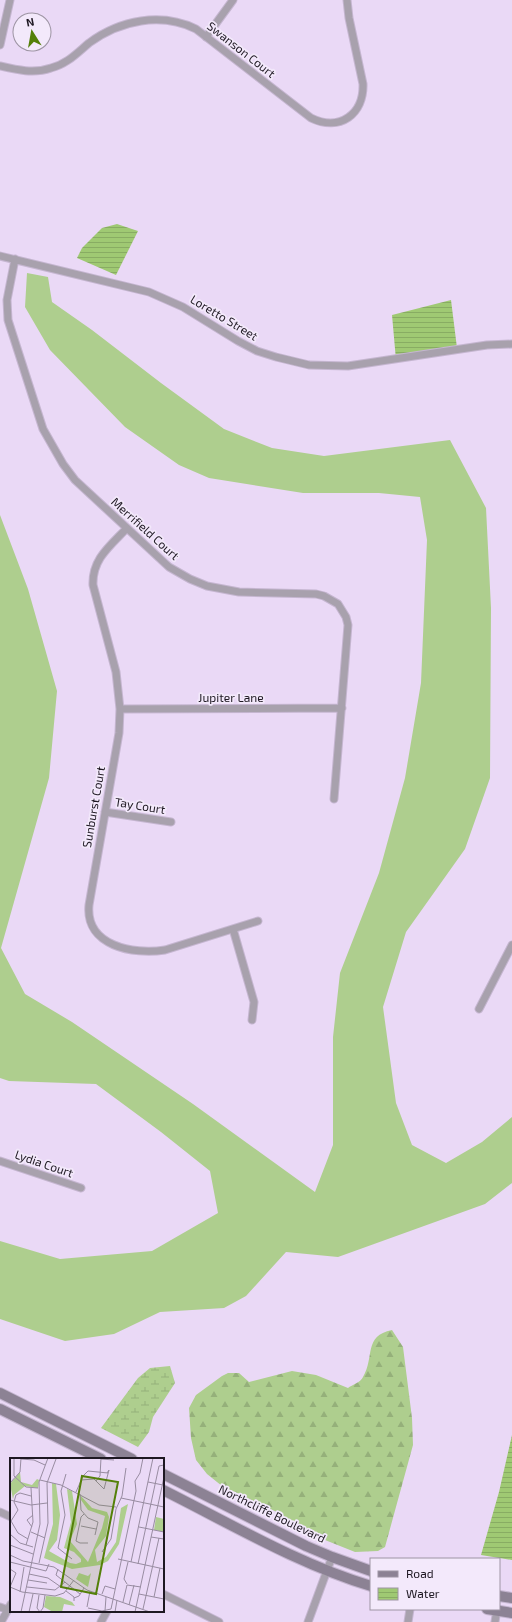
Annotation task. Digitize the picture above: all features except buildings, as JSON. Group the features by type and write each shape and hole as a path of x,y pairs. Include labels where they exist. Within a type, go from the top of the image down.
{"main road":[{"path":"0,1393 130,1458"},
{"path":"0,1408 99,1458"},
{"name":"Northcliffe Boulevard","path":"166,1476 299,1542 332,1557 370,1571"},
{"path":"164,1490 300,1559 370,1586"},
{"path":"500,1596 512,1598"},
{"path":"493,1610 512,1613"}],"street":[{"path":"0,45 10,0"},
{"path":"206,37 233,0"},
{"name":"Swanson Court","path":"0,66 31,72 52,68 63,64 89,43 112,30 150,19 174,21 196,29 312,118 325,123 334,123 342,121 354,112 362,100 363,92 363,84 349,18 347,0"},
{"name":"Loretto Street","path":"0,256 149,292 183,306 238,341 257,350 286,360 309,365 348,366 487,345 512,344"},
{"name":"Merrifield Court","path":"15,259 7,300 8,320 40,420 52,447 75,480 169,567 190,579 207,586 239,592 316,594 324,596 338,604 346,617 348,625 334,799"},
{"name":"Sunburst Court","path":"127,528 99,558 94,569 93,577 93,585 116,672 120,709 118,733 89,910 91,925 99,936 105,941 129,950 153,952 165,950 258,921"},
{"name":"Jupiter Lane","path":"120,709 342,708"},
{"name":"Tay Court","path":"105,812 171,822"},
{"path":"233,929 254,1002 252,1020"},
{"path":"478,1008 512,945"},
{"name":"Lydia Court","path":"0,1161 81,1188"},
{"path":"0,1512 10,1517"},
{"path":"308,1622 332,1557"},
{"path":"164,1594 219,1622"},
{"path":"0,1606 9,1607 1,1622"},
{"path":"408,1622 410,1610"},
{"path":"493,1610 495,1622"},
{"path":"101,1622 106,1612"}],"green space":[{"path":"27,273 48,277 52,302 92,330 224,429 272,448 324,456 450,440 486,508 491,608 490,778 465,849 406,932 383,1007 396,1103 412,1145 446,1163 482,1142 512,1117 512,1183 485,1204 338,1257 286,1252 246,1296 224,1308 160,1312 114,1334 65,1341 0,1319 0,1241 60,1259 152,1251 218,1213 210,1171 161,1132 96,1084 9,1081 0,1078 0,515 28,589 57,691 49,778 1,948 25,994 72,1022 193,1104 315,1192 333,1145 333,1037 340,973 379,873 405,778 421,683 427,540 420,497 379,493 303,493 209,478 179,465 125,427 50,350 25,307"},
{"path":"392,1330 403,1347 412,1418 413,1445 385,1547 378,1551 355,1552 310,1534 279,1513 222,1486 207,1474 196,1460 191,1438 189,1408 196,1395 222,1376 228,1373 239,1373 249,1382 292,1371 316,1375 348,1388 362,1379 367,1369 373,1342 383,1333"},
{"path":"170,1366 175,1383 153,1417 149,1432 138,1447 101,1428 138,1378 150,1368"}],"water":[{"path":"117,224 138,231 116,275 77,258 82,248 102,228"},
{"path":"451,300 457,348 396,360 392,315"},
{"path":"512,1435 512,1560 481,1555 499,1492"}]}
